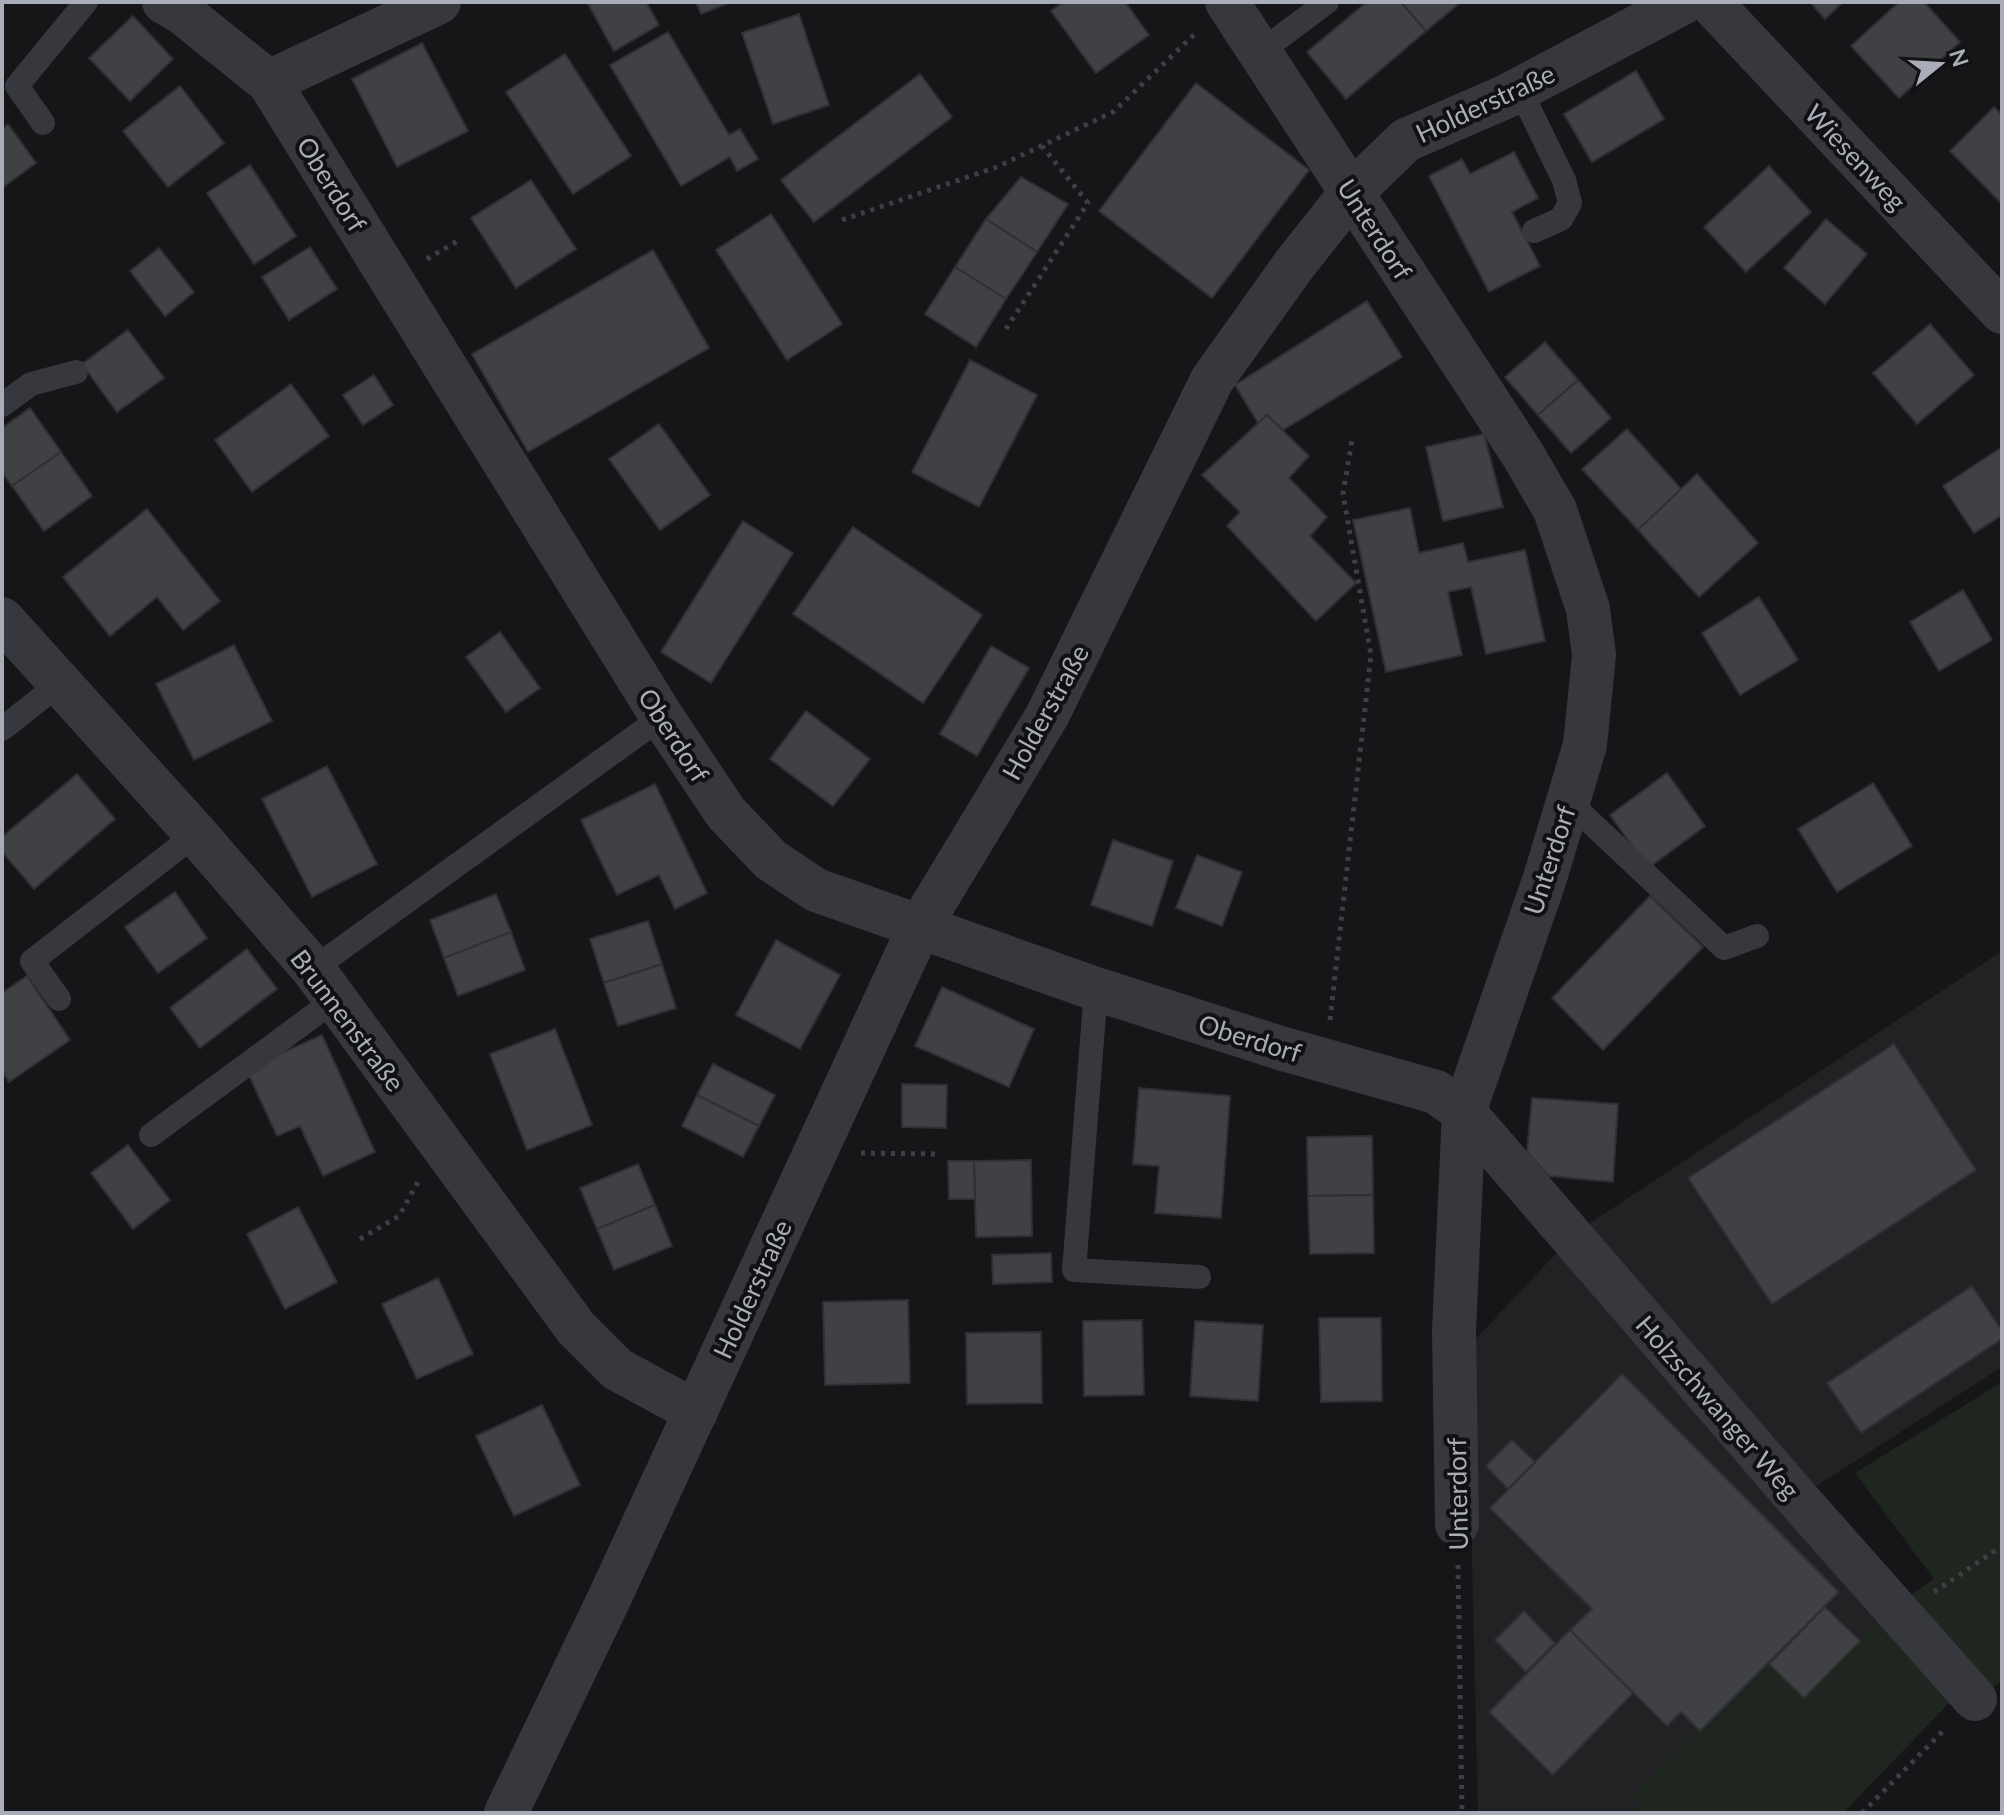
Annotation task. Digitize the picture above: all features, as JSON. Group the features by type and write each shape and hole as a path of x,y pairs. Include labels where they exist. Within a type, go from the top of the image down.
{"street":[{"name":"Oberdorf","path":"164,2 184,14 269,82 718,804 771,860 816,890 919,928 1096,989 1436,1092 1464,1112"},
{"path":"269,82 439,2"},
{"name":"Unterdorf","path":"1227,2 1523,455 1555,510 1588,609 1594,655 1585,745 1545,878 1464,1112 1454,1331 1457,1524"},
{"name":"Holderstraße","path":"506,1813 608,1601 919,928 1047,716 1212,380 1294,265 1351,193 1406,140 1520,90 1684,2"},
{"name":"Wiesenweg","path":"1710,2 1998,301"},
{"name":"Brunnenstraße","path":"2,619 196,834 324,984 576,1328 617,1369 696,1412"},
{"name":"Holzschwanger Weg","path":"1464,1112 1776,1475 1975,1699"}],"lane":[{"path":"43,123 17,86 86,2"},
{"path":"1259,53 1327,2"},
{"path":"1520,90 1564,180 1570,203 1561,219 1534,231"},
{"path":"2,405 31,384 76,372"},
{"path":"2,729 59,684"},
{"path":"151,1135 324,984 662,717"},
{"path":"1568,801 1724,948 1757,936"},
{"path":"59,999 32,961 196,834"},
{"path":"1096,989 1074,1270 1199,1277"}],"path":[{"path":"842,220 997,167 1113,112 1227,2"},
{"path":"1006,329 1088,203 1042,146"},
{"path":"1326,1061 1371,655 1343,494 1352,440"},
{"path":"360,1239 399,1216 439,1142"},
{"path":"816,1152 936,1154"},
{"name":"Unterdorf","path":"1457,1524 1462,1813"},
{"path":"1900,1614 2002,1546"},
{"path":"1862,1813 1975,1699"}],"shaded area":[{"path":"2002,951 2002,1367 1804,1494 1584,1227"},
{"path":"1565,1244 1885,1615 1843,1813 1478,1813 1467,1348"},
{"path":"2002,1382 2002,1681 1975,1699 1893,1608 1934,1579 1855,1473"},
{"path":"1885,1615 1956,1696 1843,1813 1646,1813 1631,1796 1769,1664 1804,1698"}],"building":[{"path":"587,2 646,2 659,25 614,51"},
{"path":"696,2 731,2 701,14"},
{"path":"1064,2 1125,2 1149,35 1096,73 1051,11"},
{"path":"1367,2 1401,2 1426,31 1346,99 1307,52"},
{"path":"1401,2 1461,2 1426,31"},
{"path":"1810,2 1843,2 1825,19"},
{"path":"1899,2 1924,2 1960,42 1899,98 1851,46"},
{"path":"799,14 829,105 773,124 742,33"},
{"path":"133,16 173,59 130,101 89,58"},
{"path":"668,32 729,135 740,129 758,159 737,171 730,157 681,186 610,65"},
{"path":"422,43 468,131 397,167 352,79"},
{"path":"565,54 631,156 573,194 506,92"},
{"path":"1636,71 1664,119 1592,162 1564,114"},
{"path":"920,74 952,117 814,222 781,180"},
{"path":"1196,83 1309,170 1212,298 1099,211"},
{"path":"180,86 224,143 168,187 123,131"},
{"path":"1994,107 2002,115 2002,204 1950,151"},
{"path":"8,124 36,163 2,188 2,129"},
{"path":"1514,152 1538,198 1512,212 1540,266 1489,292 1429,176 1462,159 1470,174"},
{"path":"250,165 296,236 254,264 207,193"},
{"path":"1769,166 1811,212 1746,272 1704,227"},
{"path":"1021,177 1068,204 1037,252 986,219"},
{"path":"531,180 576,249 516,288 471,218"},
{"path":"771,214 842,324 787,360 716,250"},
{"path":"986,219 1037,252 1006,299 955,267"},
{"path":"1826,219 1867,254 1825,304 1784,268"},
{"path":"310,247 337,289 289,320 262,277"},
{"path":"159,248 194,292 165,316 130,271"},
{"path":"653,250 709,348 528,452 472,354"},
{"path":"955,267 1006,299 976,347 925,314"},
{"path":"1367,301 1402,357 1283,430 1267,415 1258,423 1235,385"},
{"path":"1930,324 1974,375 1917,424 1873,373"},
{"path":"128,330 164,378 117,412 82,364"},
{"path":"1545,342 1578,380 1538,415 1505,377"},
{"path":"970,360 1037,395 979,507 912,472"},
{"path":"374,375 393,405 363,425 343,395"},
{"path":"1578,380 1611,418 1571,453 1538,415"},
{"path":"291,384 329,436 252,492 215,440"},
{"path":"30,408 61,452 12,486 2,472 2,428"},
{"path":"1267,415 1309,456 1289,478 1327,517 1310,536 1356,583 1316,621 1227,526 1240,512 1202,475"},
{"path":"659,424 710,495 660,530 609,459"},
{"path":"1627,429 1681,489 1638,530 1582,469"},
{"path":"1484,434 1503,507 1443,521 1426,447"},
{"path":"2002,447 2002,515 1974,533 1943,486"},
{"path":"61,452 92,496 44,531 12,486"},
{"path":"1697,474 1758,543 1699,597 1638,530"},
{"path":"1410,508 1419,553 1463,543 1468,562 1525,550 1545,641 1486,654 1471,587 1448,592 1462,655 1386,672 1353,520"},
{"path":"147,509 220,601 183,630 157,597 110,636 63,577"},
{"path":"743,521 793,553 711,683 661,652"},
{"path":"853,527 982,615 923,703 793,614"},
{"path":"1963,590 1992,640 1939,671 1910,622"},
{"path":"1759,597 1798,660 1740,695 1702,633"},
{"path":"500,632 540,688 506,712 466,657"},
{"path":"234,645 272,721 194,760 156,684"},
{"path":"991,646 1029,668 977,756 940,734"},
{"path":"806,711 870,759 833,806 770,759"},
{"path":"327,766 377,864 312,897 262,799"},
{"path":"1667,773 1705,826 1648,868 1610,815"},
{"path":"77,774 115,819 34,889 2,852 2,837"},
{"path":"1873,783 1912,846 1837,892 1798,829"},
{"path":"655,784 707,893 675,909 659,875 617,895 581,820"},
{"path":"1113,840 1173,861 1152,926 1091,905"},
{"path":"1197,855 1242,872 1222,926 1176,908"},
{"path":"175,892 207,938 158,973 125,927"},
{"path":"496,894 511,932 444,958 430,920"},
{"path":"1650,896 1703,947 1603,1050 1552,998"},
{"path":"648,921 662,964 604,983 590,939"},
{"path":"511,932 525,970 458,996 444,958"},
{"path":"776,940 840,975 800,1049 736,1015"},
{"path":"247,949 277,989 200,1048 170,1008"},
{"path":"662,964 676,1008 618,1026 604,983"},
{"path":"27,976 70,1040 9,1082 2,1071 2,993"},
{"path":"942,987 1034,1029 1009,1087 915,1046"},
{"path":"555,1029 592,1125 527,1150 490,1054"},
{"path":"322,1035 375,1152 323,1176 300,1126 277,1136 246,1069"},
{"path":"1894,1044 1976,1170 1772,1304 1688,1178"},
{"path":"713,1064 775,1095 759,1126 697,1095"},
{"path":"902,1084 947,1085 946,1128 902,1127"},
{"path":"1139,1088 1230,1096 1221,1218 1155,1213 1159,1166 1133,1164"},
{"path":"697,1095 759,1126 743,1157 682,1126"},
{"path":"1532,1098 1618,1104 1613,1182 1549,1176 1527,1152"},
{"path":"1372,1136 1373,1195 1308,1196 1307,1137"},
{"path":"128,1145 170,1200 133,1229 91,1173"},
{"path":"1031,1160 1032,1236 976,1237 974,1161"},
{"path":"948,1161 974,1161 975,1199 949,1199"},
{"path":"638,1164 655,1205 597,1229 580,1188"},
{"path":"1373,1195 1374,1253 1310,1254 1308,1196"},
{"path":"655,1205 672,1246 614,1270 597,1229"},
{"path":"298,1207 337,1282 285,1309 247,1234"},
{"path":"1051,1253 1052,1282 993,1284 992,1255"},
{"path":"438,1278 473,1354 417,1379 382,1304"},
{"path":"1972,1286 2002,1331 2002,1339 1861,1433 1827,1383"},
{"path":"908,1300 910,1383 825,1385 823,1302"},
{"path":"1319,1318 1381,1318 1382,1401 1321,1402"},
{"path":"1142,1320 1144,1395 1084,1396 1083,1321"},
{"path":"1195,1321 1263,1325 1258,1401 1190,1396"},
{"path":"1041,1332 1042,1403 967,1404 966,1333"},
{"path":"1622,1374 1839,1592 1700,1731 1681,1712 1667,1726 1570,1630 1592,1609 1490,1508"},
{"path":"542,1405 580,1485 514,1516 476,1436"},
{"path":"1512,1440 1535,1462 1508,1489 1486,1466"},
{"path":"1825,1607 1860,1641 1804,1698 1769,1664"},
{"path":"1524,1611 1555,1643 1526,1672 1495,1640"},
{"path":"1570,1630 1633,1693 1553,1775 1489,1712"}]}
